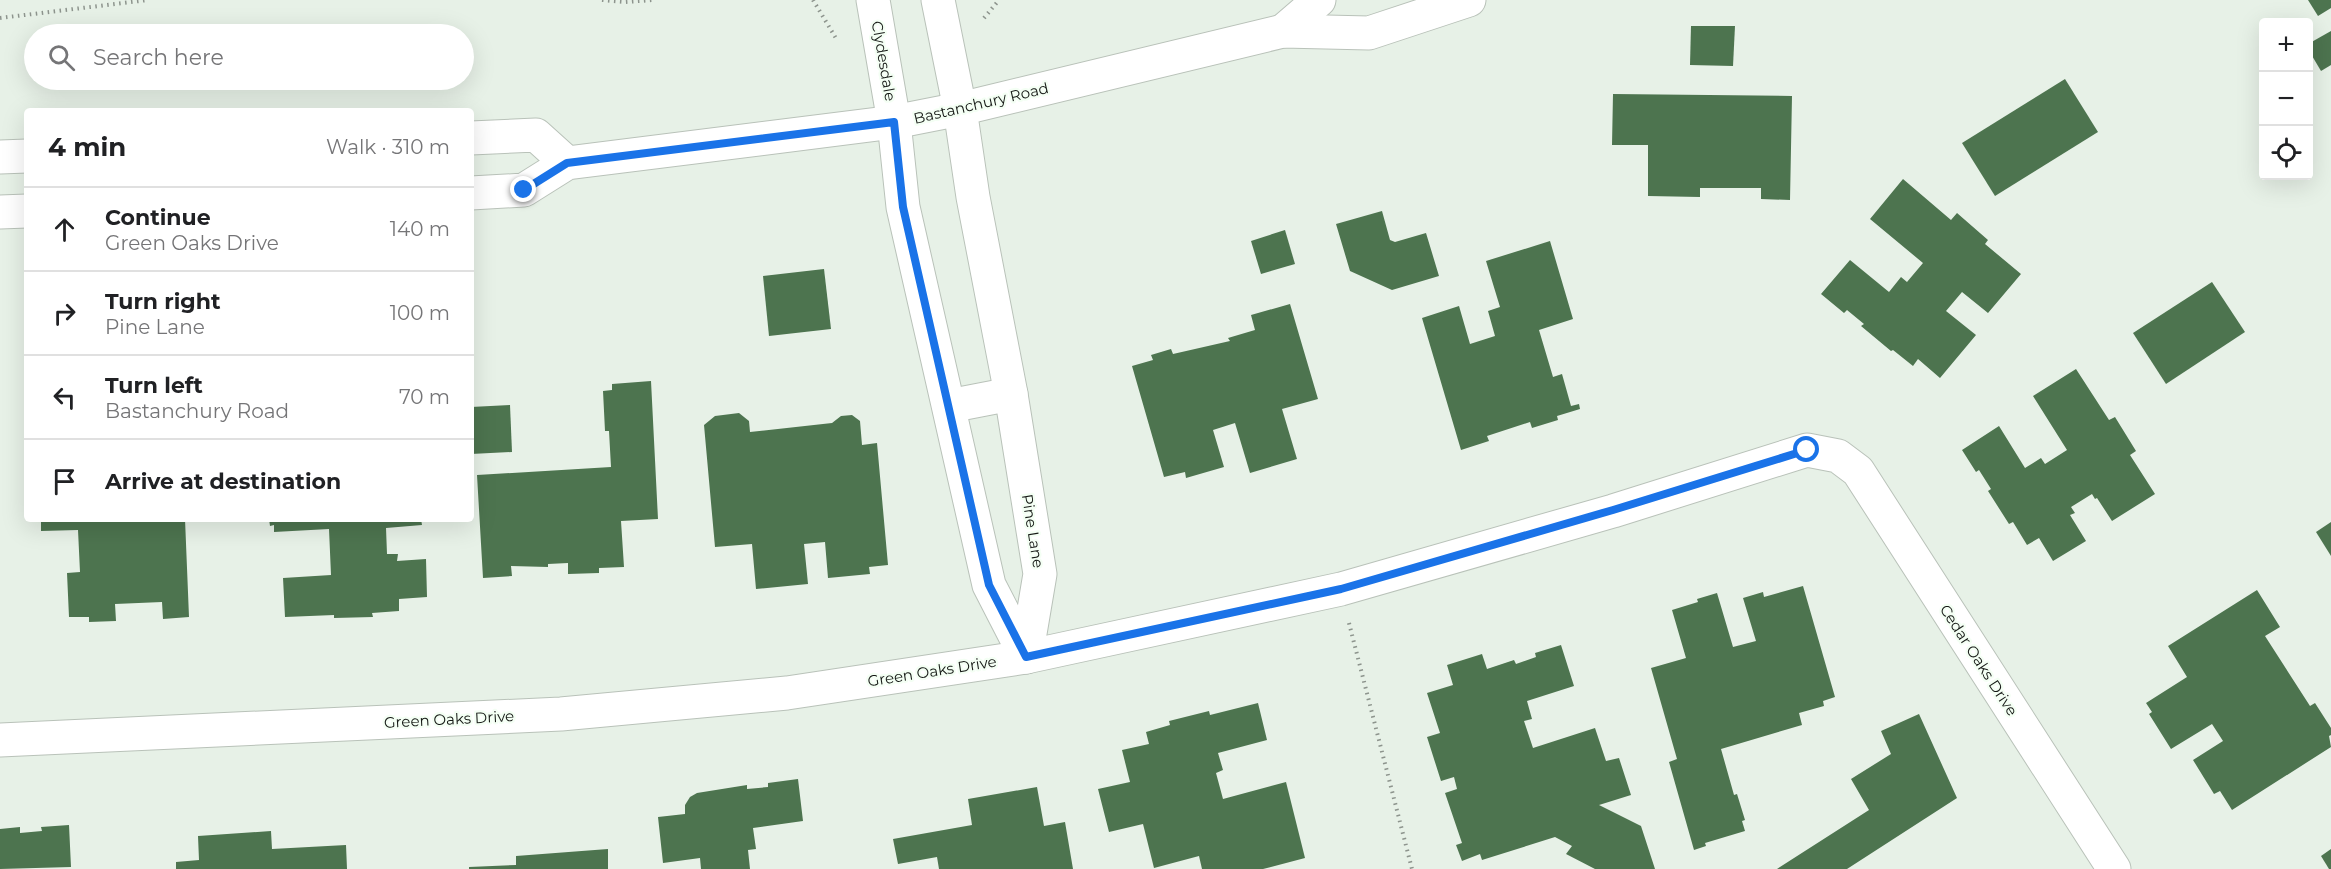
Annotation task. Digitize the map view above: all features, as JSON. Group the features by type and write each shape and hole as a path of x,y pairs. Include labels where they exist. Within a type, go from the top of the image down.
{"street":[{"name":"Clydesdale","path":"873,0 894,122"},
{"path":"938,0 960,109"},
{"name":"Bastanchury Road","path":"1283,31 1319,0"},
{"name":"Bastanchury Road","path":"474,193 524,190 567,163 894,122 960,109 1283,31 1369,33 1469,0"},
{"name":"Pine Lane","path":"960,109 973,197 1011,394 1040,574 1026,657"},
{"path":"894,122 903,207 989,585 1026,657"},
{"path":"474,138 536,135 567,163"},
{"path":"0,157 24,156"},
{"path":"0,212 24,211"},
{"path":"949,406 1011,394"},
{"name":"Green Oaks Drive","path":"0,740 561,714 787,693 1026,657 1341,589 1613,510 1807,450 1838,456"},
{"name":"Cedar Oaks Drive","path":"1838,456 1858,471 2114,869"}],"path":[{"path":"0,18 148,0"},
{"path":"602,0 625,2 653,0"},
{"path":"813,0 837,40"},
{"path":"984,18 999,0"},
{"path":"1341,589 1412,869"}],"building":[{"path":"2308,0 2331,0 2331,8 2318,16"},
{"path":"1691,26 1735,26 1733,66 1690,65"},
{"path":"2331,31 2331,65 2321,71 2313,57 2313,41"},
{"path":"2065,79 2098,132 1995,196 1962,143"},
{"path":"1613,94 1792,96 1790,200 1761,199 1761,188 1700,188 1700,197 1648,196 1648,145 1612,145"},
{"path":"1903,179 1951,220 1957,213 1988,240 1985,244 2021,274 1988,313 1962,292 1946,311 1976,335 1940,378 1918,359 1913,366 1893,350 1891,351 1861,326 1864,324 1847,310 1844,313 1821,294 1850,260 1889,292 1901,277 1907,282 1923,263 1870,219"},
{"path":"1382,211 1390,240 1395,242 1426,233 1439,276 1392,290 1350,271 1336,224"},
{"path":"1285,230 1295,264 1261,274 1251,241"},
{"path":"1550,241 1573,319 1539,330 1553,377 1562,374 1571,406 1579,404 1580,409 1557,416 1558,420 1532,428 1530,422 1487,436 1489,441 1461,450 1422,318 1459,306 1470,344 1495,336 1488,311 1500,307 1486,261"},
{"path":"824,269 831,329 769,336 763,276"},
{"path":"2212,282 2245,332 2166,384 2133,333"},
{"path":"1290,304 1318,399 1282,409 1297,459 1250,473 1235,423 1213,430 1224,467 1186,478 1185,472 1164,477 1132,366 1153,360 1151,355 1171,349 1173,354 1230,341 1228,338 1255,330 1251,315"},
{"path":"2076,369 2109,420 2115,417 2136,451 2130,455 2155,494 2112,521 2092,494 2071,507 2075,513 2070,515 2086,541 2053,561 2039,538 2027,545 2013,522 2009,524 1988,491 1991,489 1979,470 1976,472 1962,450 1999,426 2025,468 2041,458 2045,464 2067,450 2033,396"},
{"path":"651,381 658,519 621,521 624,567 599,568 599,573 568,574 568,563 548,564 548,567 511,566 512,576 483,578 477,475 611,467 609,431 605,431 603,391 612,390 612,384"},
{"path":"510,405 512,452 474,454 474,407"},
{"path":"739,413 749,421 750,432 832,423 841,416 852,415 860,421 862,445 877,443 888,565 869,567 870,574 828,578 825,542 804,544 808,584 756,589 752,544 715,547 704,425 715,416"},
{"path":"41,522 185,522 189,617 163,619 162,602 115,604 116,621 89,622 89,617 69,617 67,573 80,572 78,530 41,531"},
{"path":"269,522 422,522 422,525 386,528 387,554 398,554 397,561 426,559 427,597 399,599 399,611 372,613 373,617 334,618 334,615 285,617 283,578 331,575 329,529 274,532 274,525 270,526"},
{"path":"2331,522 2331,556 2316,532"},
{"path":"1803,586 1835,697 1823,701 1824,706 1799,713 1802,725 1721,749 1734,795 1737,794 1745,820 1742,821 1745,831 1705,843 1706,846 1694,850 1669,762 1677,759 1651,668 1686,658 1672,610 1717,593 1733,647 1756,641 1743,598 1763,592 1764,597"},
{"path":"2257,590 2280,627 2265,636 2310,706 2315,703 2331,728 2329,736 2331,747 2232,810 2220,791 2214,794 2193,760 2223,741 2212,724 2171,749 2149,714 2152,712 2146,703 2187,677 2168,646"},
{"path":"1561,645 1574,686 1527,701 1532,719 1524,721 1533,748 1595,728 1606,761 1619,758 1631,795 1599,805 1641,826 1655,869 1595,869 1566,854 1572,846 1555,837 1482,860 1480,854 1462,861 1456,845 1462,843 1445,793 1457,789 1454,777 1441,781 1427,737 1440,733 1427,693 1453,685 1447,665 1482,654 1487,669 1514,660 1516,664 1536,657 1535,653"},
{"path":"1258,703 1267,740 1218,753 1223,770 1216,773 1223,799 1286,782 1305,858 1263,869 1202,869 1199,856 1154,868 1143,824 1109,832 1098,789 1130,782 1122,750 1149,744 1146,732 1170,725 1169,721 1209,711 1210,715"},
{"path":"1919,714 1957,798 1847,869 1777,869 1869,810 1851,779 1891,754 1881,731"},
{"path":"798,779 803,821 753,828 756,849 748,850 750,869 701,869 700,858 663,863 658,817 685,814 685,805 690,797 697,793 747,785 747,789 768,787 768,783"},
{"path":"1037,787 1044,826 1065,822 1073,869 939,869 937,857 898,864 893,839 972,825 968,799"},
{"path":"69,825 71,867 0,869 0,829 20,827 20,833 42,831 41,827"},
{"path":"271,831 272,849 346,845 347,869 176,869 176,862 199,860 198,836"},
{"path":"608,849 608,869 469,869 469,867 516,865 516,856"},
{"path":"2331,849 2331,869 2329,869 2321,856"}],"route":[{"path":"524,190 567,163 894,122 903,207 989,585 1026,657 1341,589 1613,510 1807,450"}]}
